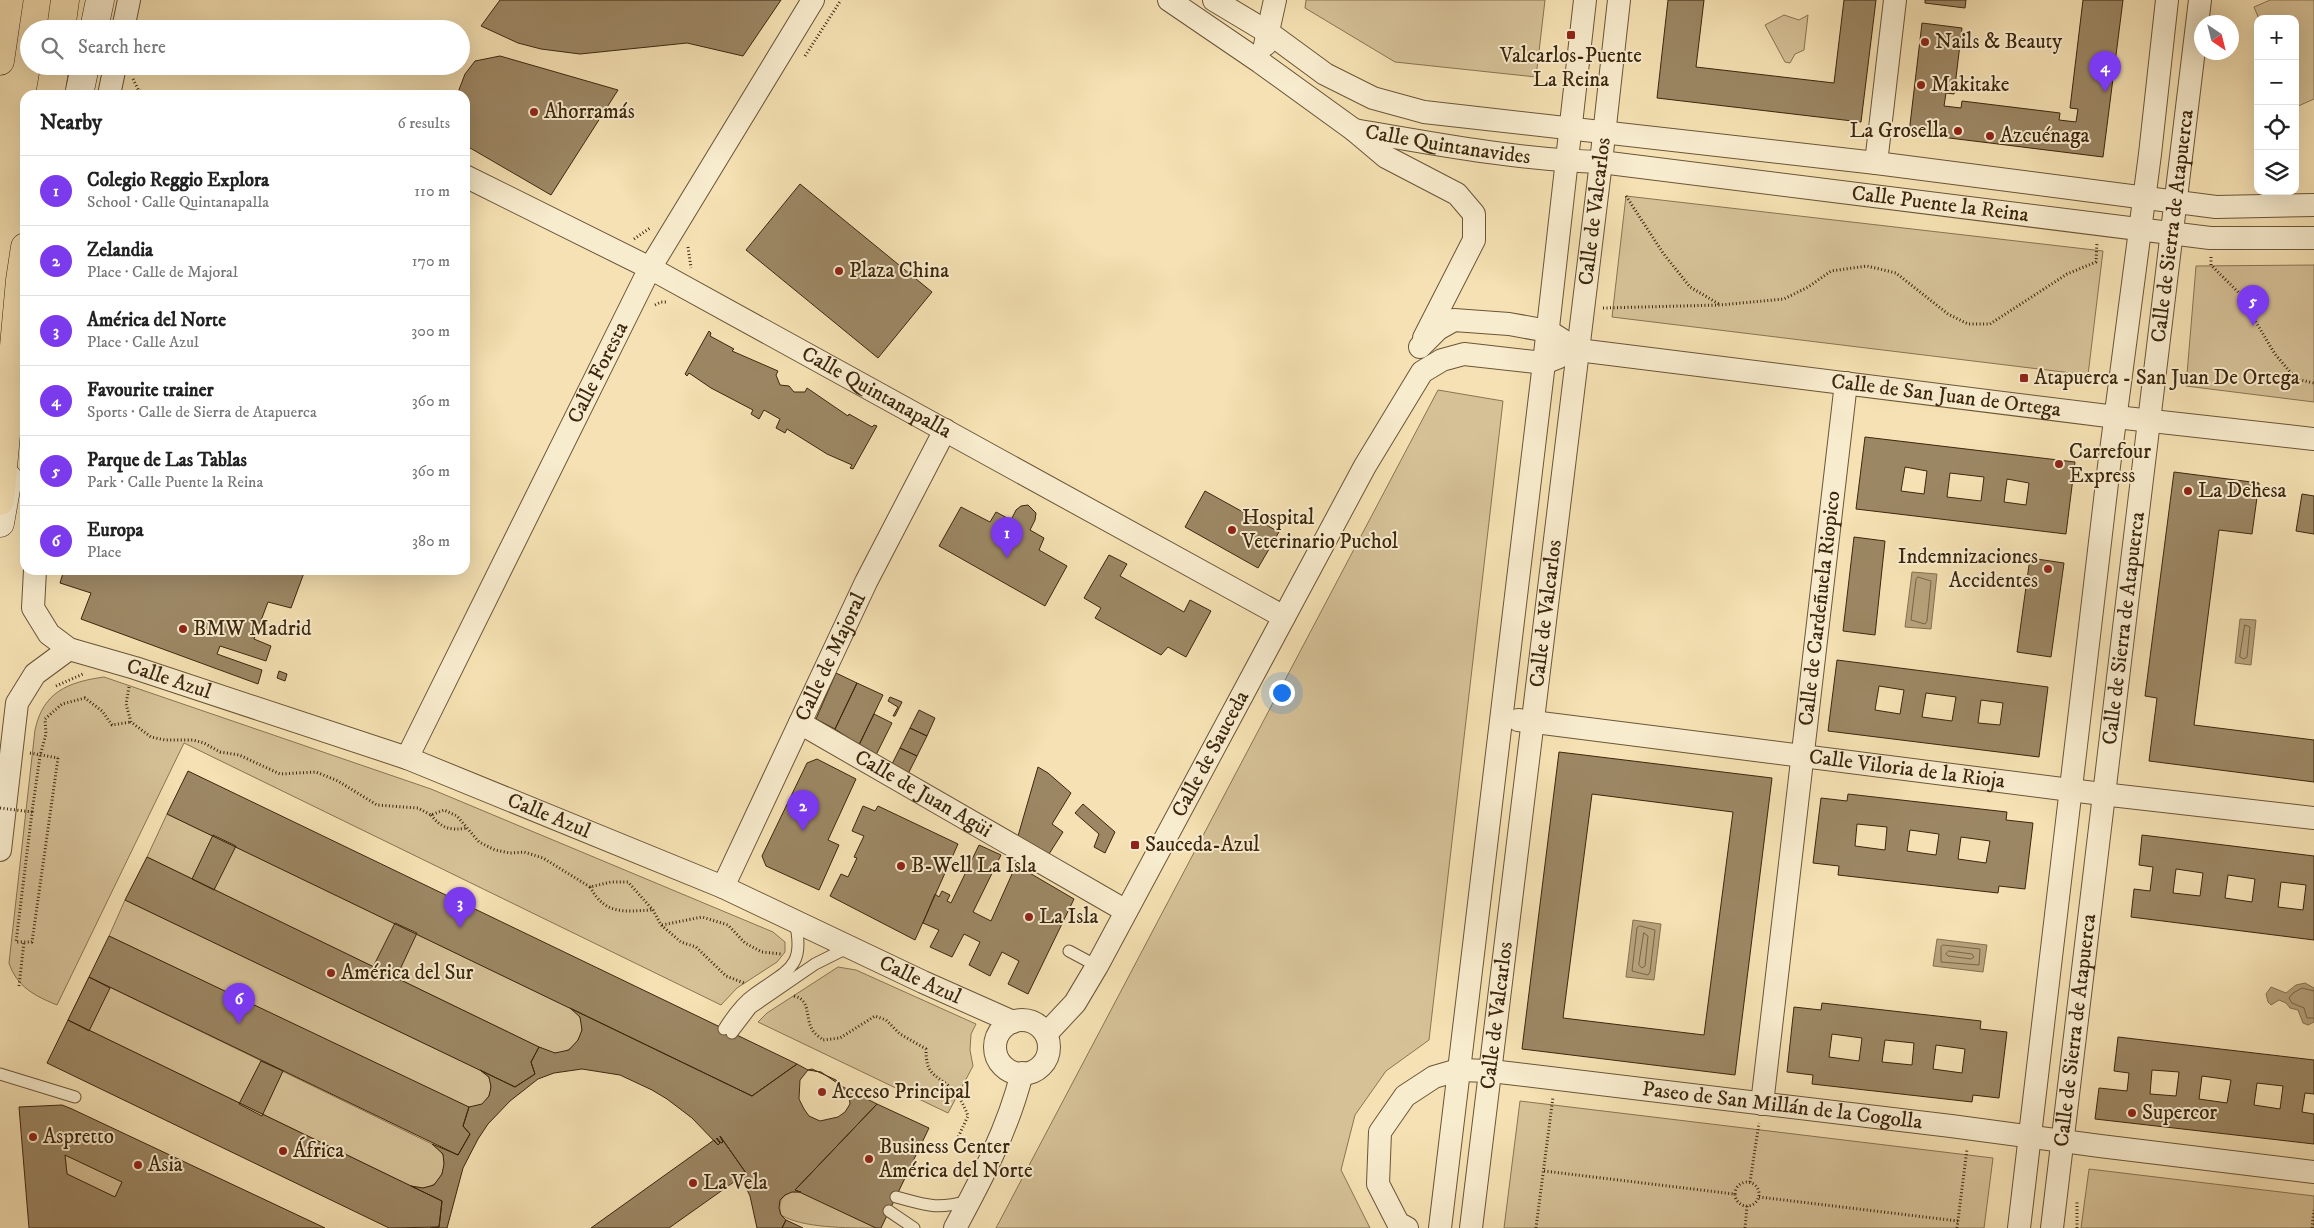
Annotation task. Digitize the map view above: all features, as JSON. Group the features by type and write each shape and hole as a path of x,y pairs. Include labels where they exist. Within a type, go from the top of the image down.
{"highway":[{"path":"0,61 8,0"},
{"path":"63,20 66,0"},
{"path":"51,90 53,75"},
{"path":"0,501 20,280"}],"street":[{"path":"96,20 100,0"},
{"path":"124,20 128,0"},
{"name":"Calle Foresta","path":"406,758 650,268 813,0"},
{"name":"Calle Quintanavides","path":"1168,0 1260,62 1354,130 1438,145 1568,161"},
{"name":"Calle Quintanavides","path":"1214,0 1269,33 1325,74 1373,98 1424,112 1571,129"},
{"path":"1260,62 1269,33 1275,0"},
{"name":"Calle de Valcarlos","path":"1440,1228 1568,161 1585,0"},
{"name":"Calle de Valcarlos","path":"1471,1228 1602,162 1619,0"},
{"path":"1876,163 1895,0"},
{"name":"Calle de Sierra de Atapuerca","path":"2019,1228 2167,0"},
{"name":"Calle de Sierra de Atapuerca","path":"2052,1228 2102,794 2150,419 2200,0"},
{"path":"80,90 84,75"},
{"path":"112,90 119,75"},
{"name":"Calle Puente la Reina","path":"1571,129 1876,163 2216,207 2314,205"},
{"name":"Calle de Sauceda","path":"1354,130 1386,157 1457,194 1474,214 1474,240 1420,347 1365,466"},
{"name":"Calle Puente la Reina","path":"1568,161 1602,162 2210,238 2314,238"},
{"name":"Calle Quintanapalla","path":"470,178 650,268 1284,617"},
{"name":"Calle de Sauceda","path":"1420,347 1438,329 1454,320 1509,324 1548,330"},
{"name":"Calle de San Juan de Ortega","path":"1548,330 1578,350 2116,417 2150,419 2314,439"},
{"name":"Calle de San Juan de Ortega","path":"1544,363 1578,350"},
{"name":"Calle de Sauceda","path":"1046,1034 1075,1003 1365,466 1422,372 1442,360 1464,354 1544,363"},
{"name":"Calle de Cardeñuela Riopico","path":"1762,1104 1846,383"},
{"path":"0,523 20,403"},
{"name":"Calle de Majoral","path":"723,887 866,582 945,430"},
{"name":"Calle Azul","path":"35,575 33,608 49,634 70,649 135,668 406,758 723,887 923,982 1013,1022"},
{"path":"0,850 18,703 35,674 70,649"},
{"name":"Calle Viloria de la Rioja","path":"1502,718 2102,794 2314,818"},
{"name":"Calle de Juan Agüi","path":"800,723 1126,911"},
{"path":"1026,1020 1037,1024 1046,1034 1049,1042 1049,1052 1039,1068 1022,1074 1008,1069 998,1058 996,1044 1001,1030 1013,1022 1026,1020"},
{"name":"Paseo de San Millán de la Cogolla","path":"1407,1228 1398,1223 1378,1184 1380,1132 1405,1096 1434,1077 1458,1070 1491,1071 2314,1172"},
{"path":"955,1228 990,1162 1014,1103 1022,1074"}],"lane":[{"path":"795,921 800,942 795,961 785,974 741,1004 728,1031 751,1008 815,964 849,947"},
{"path":"1069,951 1096,966"},
{"path":"0,1074 75,1097"},
{"path":"896,1196 939,1207 969,1201"},
{"path":"889,1211 914,1228"}],"path":[{"path":"127,75 138,90"},
{"path":"1626,196 1663,253 1690,287 1720,305"},
{"path":"625,240 634,239 649,229 654,221"},
{"path":"690,240 688,250 691,269 695,274"},
{"path":"1602,308 1720,305 1784,300 1832,271 1867,266 1896,273 1948,314 1968,324 1990,324 2067,274 2096,262"},
{"path":"2211,266 2238,292 2276,354 2296,379 2314,383"},
{"path":"650,308 660,302 674,302"},
{"path":"53,687 81,674 90,674"},
{"path":"130,682 126,704 131,722 151,737 166,740 193,740 204,743 220,752 240,755 280,774 316,772 338,781 377,805 418,808 431,815 439,825 454,831 467,828"},
{"path":"25,751 40,756 58,758 32,942 16,942 40,756 46,734 45,719 62,704 85,698 102,711 112,725 131,722"},
{"path":"0,808 32,812"},
{"path":"431,815 444,810 457,816 479,842 495,850 510,853 524,852 560,867 579,882 590,887 596,898 606,908 653,910"},
{"path":"590,887 611,882 628,882 653,910 661,925 682,942 696,947 726,976 764,988"},
{"path":"661,925 702,917 728,925 745,943 762,952 781,954 784,945"},
{"path":"18,986 24,942"},
{"path":"776,991 800,997 806,1004 812,1031 824,1040 840,1038 875,1016 886,1020 900,1034 926,1049 926,1063 933,1076 954,1092 963,1103 968,1116 954,1146"},
{"path":"1536,1228 1555,1079"},
{"path":"1750,1182 1762,1104"},
{"path":"1957,1228 1967,1149"},
{"path":"1544,1171 1734,1194"},
{"path":"1750,1182 1739,1184 1734,1194 1736,1200 1740,1205 1747,1206 1752,1205 1759,1197"},
{"path":"1750,1182 1757,1188 1759,1197"},
{"path":"1759,1197 1958,1221"},
{"path":"1745,1228 1747,1206"},
{"path":"2312,1228 2314,1210"}],"shaded area":[{"path":"1306,0 1545,0 1536,77 1395,62 1305,8"},
{"path":"2270,0 2314,0 2314,99 2299,106 2299,15 2257,15 2254,7"},
{"path":"1784,15 1799,20 1808,15 1804,50 1795,54 1790,63 1785,62 1765,25"},
{"path":"1626,196 2103,251 2088,375 1612,317"},
{"path":"2314,265 2314,402 2186,386 2196,266"},
{"path":"1438,390 1503,401 1429,1040 1386,1071 1355,1115 1341,1170 1370,1228 996,1228"},
{"path":"104,677 431,789 773,932 785,942 785,952 777,962 737,988 721,1005 184,743 57,1005 28,990 12,971 9,963 35,730 44,706 59,691 79,682"},
{"path":"167,814 570,1008 578,1015 582,1022 582,1029 577,1041 561,1053 554,1053 539,1047 147,857"},
{"path":"125,900 480,1070 488,1077 491,1083 488,1098 477,1107 470,1108 460,1104 109,936"},
{"path":"838,967 856,970 976,1024 971,1034 970,1050 973,1066 948,1113 758,1022 767,1013"},
{"path":"89,977 432,1144 443,1155 443,1171 433,1185 421,1188 411,1186 68,1020"},
{"path":"1520,1101 1993,1158 1984,1228 1504,1228"},
{"path":"65,1155 122,1182 115,1197 67,1174"},
{"path":"2089,1169 2314,1196 2314,1228 2081,1228"},
{"path":"792,1192 801,1192 876,1228 813,1225 790,1219 781,1215 780,1204 782,1198"}],"water":[{"path":"1912,572 1937,574 1931,629 1905,627"},
{"path":"2240,619 2256,620 2251,665 2235,663"},
{"path":"1633,920 1661,924 1654,980 1626,977"},
{"path":"1937,939 1987,945 1983,972 1933,966"},
{"path":"2305,983 2314,988 2314,1022 2308,1025 2303,1023 2298,1010 2290,1008 2286,1003 2279,1000 2271,1005 2266,994 2271,987 2286,993 2296,985"}],"building":[{"path":"500,0 781,0 743,56 687,43 580,54 541,49 518,43 481,26"},
{"path":"1668,0 1704,0 1696,67 1834,83 1844,0 1876,0 1861,122 1657,98"},
{"path":"1925,0 1966,0 1965,8 1925,3"},
{"path":"2083,0 2123,0 2103,157 1909,133 1922,23 1962,28 1954,94 1946,93 1944,106 1961,108 1962,101 2060,113 2059,120 2076,122 2078,109 2070,108"},
{"name":"Ahorramás","path":"500,56 618,90 551,195 470,148 470,90 459,90 465,75 470,75 470,68 475,61"},
{"name":"Plaza China","path":"800,184 932,292 878,358 746,250"},
{"path":"709,331 711,333 710,336 734,349 732,351 778,371 776,375 780,385 789,386 794,392 805,392 807,388 848,416 849,414 872,427 874,425 877,426 853,469 850,468 852,465 827,454 787,429 785,433 776,428 780,419 764,410 759,419 751,414 753,410 711,388 689,373 687,376 685,374"},
{"path":"1865,437 2075,462 2066,534 1856,509","holes":["1905,467 1927,471 1924,494 1901,491","1950,473 1984,477 1981,501 1947,497","2007,479 2029,483 2026,505 2004,502"]},
{"path":"2174,472 2259,483 2252,534 2219,530 2194,725 2314,740 2314,782 2149,761 2157,698 2145,696"},
{"name":"Hospital Veterinario Puchol","path":"1205,491 1279,532 1258,568 1185,527"},
{"path":"2302,494 2314,496 2314,534 2296,531"},
{"path":"1028,505 1036,513 1030,530 1044,538 1039,550 1067,566 1045,606 939,546 961,507 990,522 996,512 1011,520 1016,510 1021,506"},
{"path":"1854,537 1885,541 1875,635 1843,631"},
{"path":"1109,555 1127,564 1120,576 1184,612 1190,600 1211,611 1186,657 1168,647 1161,655 1095,618 1101,608 1084,598"},
{"path":"2030,558 2064,563 2051,657 2017,652"},
{"name":"BMW Madrid","path":"62,575 303,575 291,608 268,602 254,639 271,646 266,661 220,646 217,654 262,670 258,684 81,619 91,593 60,583"},
{"path":"1837,660 2048,687 2039,757 1828,731","holes":["1879,686 1904,690 1900,714 1875,710","1926,693 1956,697 1952,721 1922,717","1981,700 2003,703 2000,725 1978,723"]},
{"path":"279,671 287,674 285,681 277,678"},
{"path":"836,673 857,683 835,729 816,719"},
{"path":"857,683 883,695 859,745 835,729"},
{"path":"890,697 902,702 895,716 893,716 898,707 888,701"},
{"path":"919,710 935,718 927,736 910,728"},
{"path":"874,714 892,723 876,755 859,745"},
{"path":"910,728 927,736 917,756 900,748"},
{"path":"900,748 917,756 908,774 892,764"},
{"path":"1559,752 1772,778 1735,1075 1522,1049","holes":["1592,794 1733,812 1704,1035 1563,1018"]},
{"path":"817,759 856,779 828,840 839,845 819,890 766,866 762,856 807,763"},
{"path":"1038,767 1071,793 1052,824 1063,832 1049,854 1018,836"},
{"path":"188,771 797,1064 752,1096 167,814"},
{"path":"1848,794 2007,812 2006,820 2033,823 2025,889 1999,886 1998,893 1838,875 1839,866 1813,863 1821,798 1847,801","holes":["1857,824 1887,827 1885,850 1855,846","1910,830 1939,834 1936,855 1907,851","1961,837 1990,841 1986,863 1958,859"]},
{"path":"1083,804 1115,832 1105,853 1094,847 1099,834 1075,813"},
{"name":"B-Well La Isla","path":"863,806 875,811 878,806 958,844 915,940 830,896 841,874 848,877 857,858 854,857 864,836 852,831"},
{"path":"213,835 236,846 214,890 192,879"},
{"path":"2142,835 2314,856 2314,940 2131,917 2134,889 2150,891 2153,867 2139,865","holes":["2176,869 2203,873 2200,896 2173,893","2228,875 2255,879 2252,902 2225,898","2281,882 2306,885 2303,910 2278,907"]},
{"name":"La Isla","path":"979,845 1001,855 973,912 991,921 1016,865 1074,899 1028,994 1008,984 1019,961 1002,952 990,976 969,965 980,942 964,934 952,957 930,947 939,930 923,923 935,894 939,897 942,891 950,895 947,901 951,903"},
{"name":"América del Sur","path":"147,857 539,1047 531,1062 535,1074 515,1087 125,900"},
{"path":"395,923 417,933 396,978 373,967"},
{"path":"109,936 469,1107 463,1126 470,1134 458,1155 89,977"},
{"path":"89,977 110,988 89,1031 68,1020"},
{"path":"1822,1003 1981,1021 1980,1029 2007,1032 1999,1098 1973,1095 1972,1102 1812,1084 1813,1075 1787,1072 1794,1007 1821,1010","holes":["1832,1034 1862,1038 1859,1061 1829,1057","1885,1040 1914,1043 1912,1065 1882,1062","1936,1045 1965,1049 1962,1073 1933,1069"]},
{"path":"570,1008 752,1096 797,1064 808,1070 821,1072 843,1087 877,1104 795,1190 801,1192 792,1192 780,1200 779,1208 781,1215 786,1220 782,1228 757,1228 750,1196 740,1175 744,1172 746,1173 720,1136 723,1142 721,1143 716,1138 720,1143 718,1145 692,1118 667,1099 620,1075 582,1069 554,1073 538,1079 510,1101 488,1124 463,1168 447,1228 430,1228 439,1227 442,1201 411,1186 423,1188 434,1185 442,1174 443,1154 432,1144 458,1155 470,1134 463,1126 469,1107 482,1104 489,1096 491,1087 489,1077 480,1070 515,1087 535,1074 531,1062 539,1047 555,1053 569,1050 578,1040 582,1030 580,1017"},
{"name":"África","path":"68,1020 442,1201 439,1227 389,1228 47,1063"},
{"path":"2118,1037 2314,1060 2314,1094 2305,1093 2302,1112 2314,1114 2314,1144 2095,1119 2099,1088 2127,1091 2129,1073 2114,1071","holes":["2152,1070 2179,1072 2176,1096 2150,1094","2202,1076 2231,1080 2227,1103 2199,1099","2257,1083 2283,1086 2280,1109 2254,1105"]},
{"path":"261,1061 283,1071 262,1116 239,1104"},
{"name":"Acceso Principal","path":"812,1069 836,1080 849,1095 850,1104 845,1112 838,1117 820,1121 809,1116 804,1109 799,1099 800,1080 808,1070"},
{"name":"Business Center América del Norte","path":"877,1104 929,1128 881,1228 876,1228 795,1190"},
{"name":"Asia","path":"62,1105 325,1228 29,1228 19,1107","holes":["65,1155 122,1182 115,1197 67,1174"]},
{"name":"La Vela","path":"720,1136 746,1173 744,1172 740,1175 741,1177 669,1228 591,1228 714,1140 718,1145 720,1143 717,1138 721,1143 723,1142"},
{"path":"786,1220 803,1228 782,1228"}],"place":[{"name":"Valcarlos-Puente La Reina","path":"1571,35"},
{"name":"Nails & Beauty","path":"1925,42"},
{"name":"Makitake","path":"1921,85"},
{"name":"Favourite trainer","path":"2105,92"},
{"name":"Ahorramás","path":"534,112"},
{"name":"La Grosella","path":"1958,131"},
{"name":"Azcuénaga","path":"1990,136"},
{"name":"Plaza China","path":"839,271"},
{"name":"Parque de Las Tablas","path":"2253,326"},
{"name":"Atapuerca - San Juan De Ortega","path":"2024,378"},
{"name":"Carrefour Express","path":"2059,464"},
{"name":"La Dehesa","path":"2188,491"},
{"name":"Hospital Veterinario Puchol","path":"1232,530"},
{"name":"Colegio Reggio Explora","path":"1007,558"},
{"name":"Indemnizaciones Accidentes","path":"2048,569"},
{"name":"BMW Madrid","path":"183,629"},
{"name":"Zelandia","path":"803,831"},
{"name":"Sauceda-Azul","path":"1135,845"},
{"name":"B-Well La Isla","path":"901,866"},
{"name":"La Isla","path":"1029,917"},
{"name":"América del Norte","path":"460,928"},
{"name":"América del Sur","path":"331,973"},
{"name":"Europa","path":"239,1024"},
{"name":"Acceso Principal","path":"822,1092"},
{"name":"Supercor","path":"2132,1113"},
{"name":"Aspretto","path":"33,1137"},
{"name":"África","path":"283,1151"},
{"name":"Business Center América del Norte","path":"869,1159"},
{"name":"Asia","path":"138,1165"},
{"name":"La Vela","path":"693,1183"}]}
